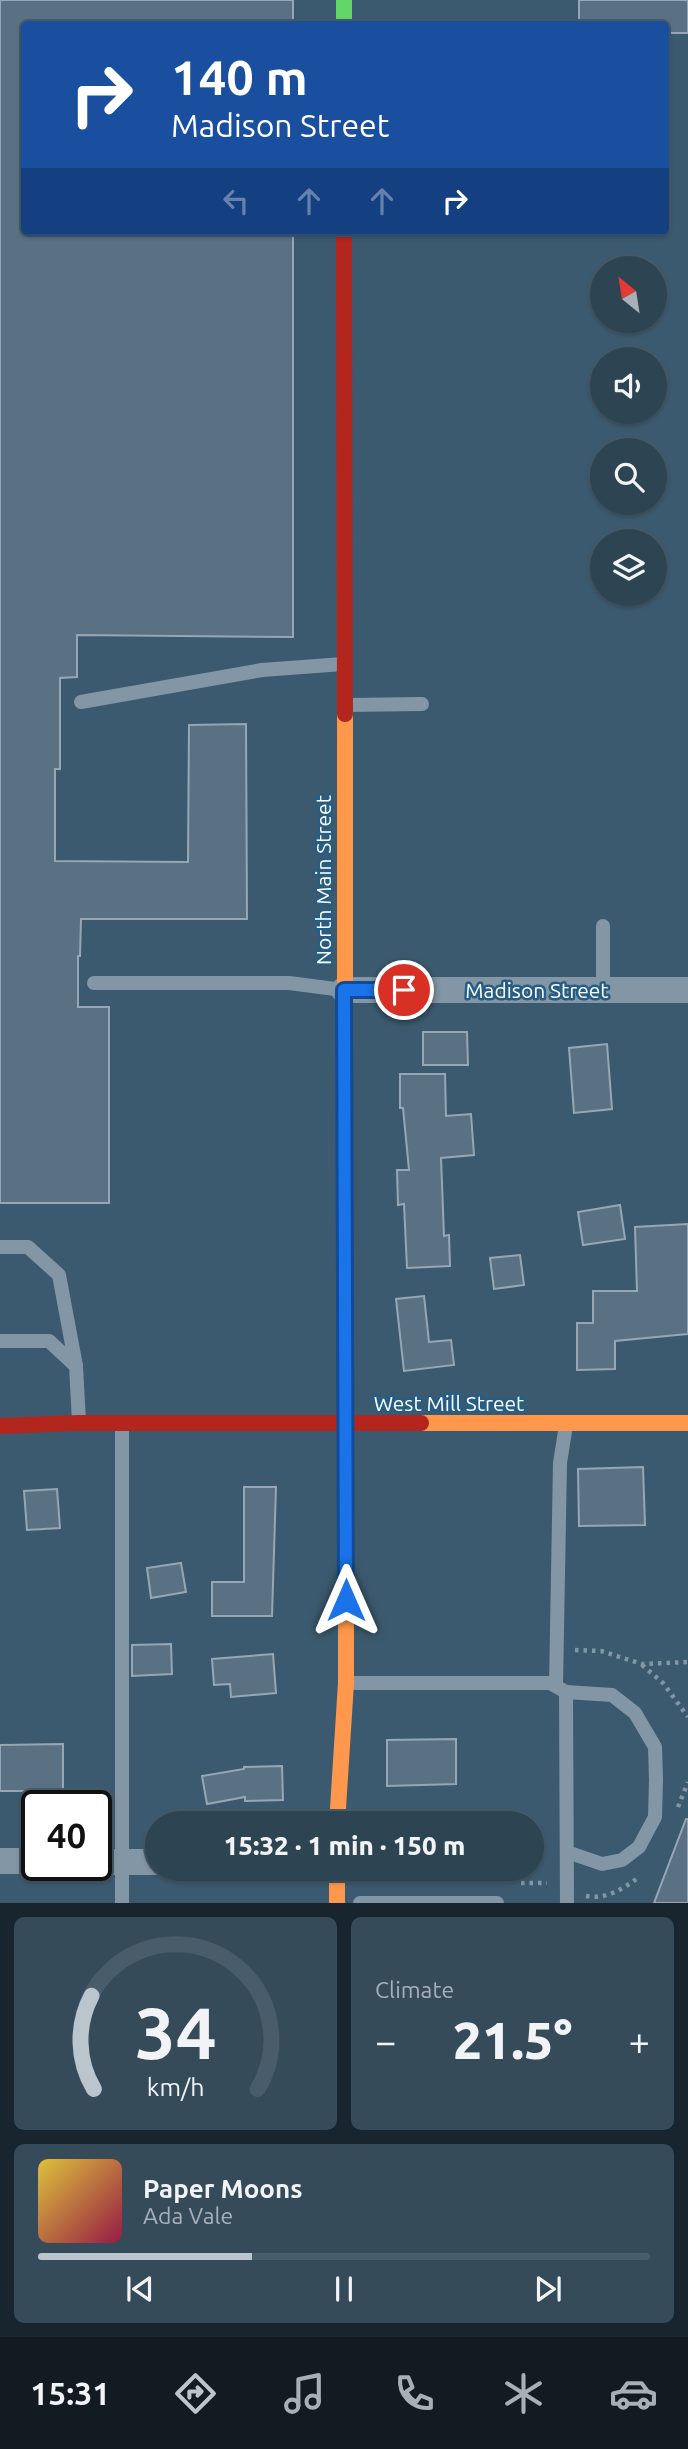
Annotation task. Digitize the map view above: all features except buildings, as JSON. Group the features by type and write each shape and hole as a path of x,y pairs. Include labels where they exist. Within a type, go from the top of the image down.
{"street":[{"path":"344,0 344,21"},
{"name":"North Main Street","path":"338,1811 346,1683 344,235"},
{"name":"Madison Street","path":"344,990 688,990"},
{"name":"West Mill Street","path":"0,1426 79,1423 688,1423"},
{"path":"0,1861 21,1861"},
{"path":"112,1862 145,1862"},
{"path":"337,1881 337,1903"}],"lane":[{"path":"81,702 262,670 344,664"},
{"path":"344,705 422,704"},
{"path":"603,926 603,990"},
{"path":"94,983 289,983 344,990"},
{"path":"0,1247 28,1247 59,1275 76,1366 79,1423"},
{"path":"0,1341 49,1341 76,1366"},
{"path":"111,1790 122,1423"},
{"path":"566,1423 560,1463 557,1648 561,1689 567,1903"},
{"path":"346,1683 550,1683 561,1689 612,1695 635,1713 655,1747 654,1817 639,1847 622,1860 602,1864 567,1852"},
{"path":"112,1871 122,1903"},
{"path":"360,1903 497,1903"}],"path":[{"path":"557,1648 601,1651 642,1664 688,1662"},
{"path":"642,1664 663,1683 688,1717"},
{"path":"518,1881 551,1883"}],"traffic: fast":[{"path":"344,0 344,21"}],"traffic: slow":[{"path":"345,714 345,1149"},
{"path":"421,1423 688,1423"},
{"path":"338,1811 346,1683 346,1547"},
{"path":"337,1881 337,1903"}],"traffic: jam":[{"path":"344,235 345,714"},
{"path":"345,1149 346,1547"},
{"path":"0,1426 79,1423 421,1423"}],"route":[{"path":"346,1600 344,990 404,990"}]}
